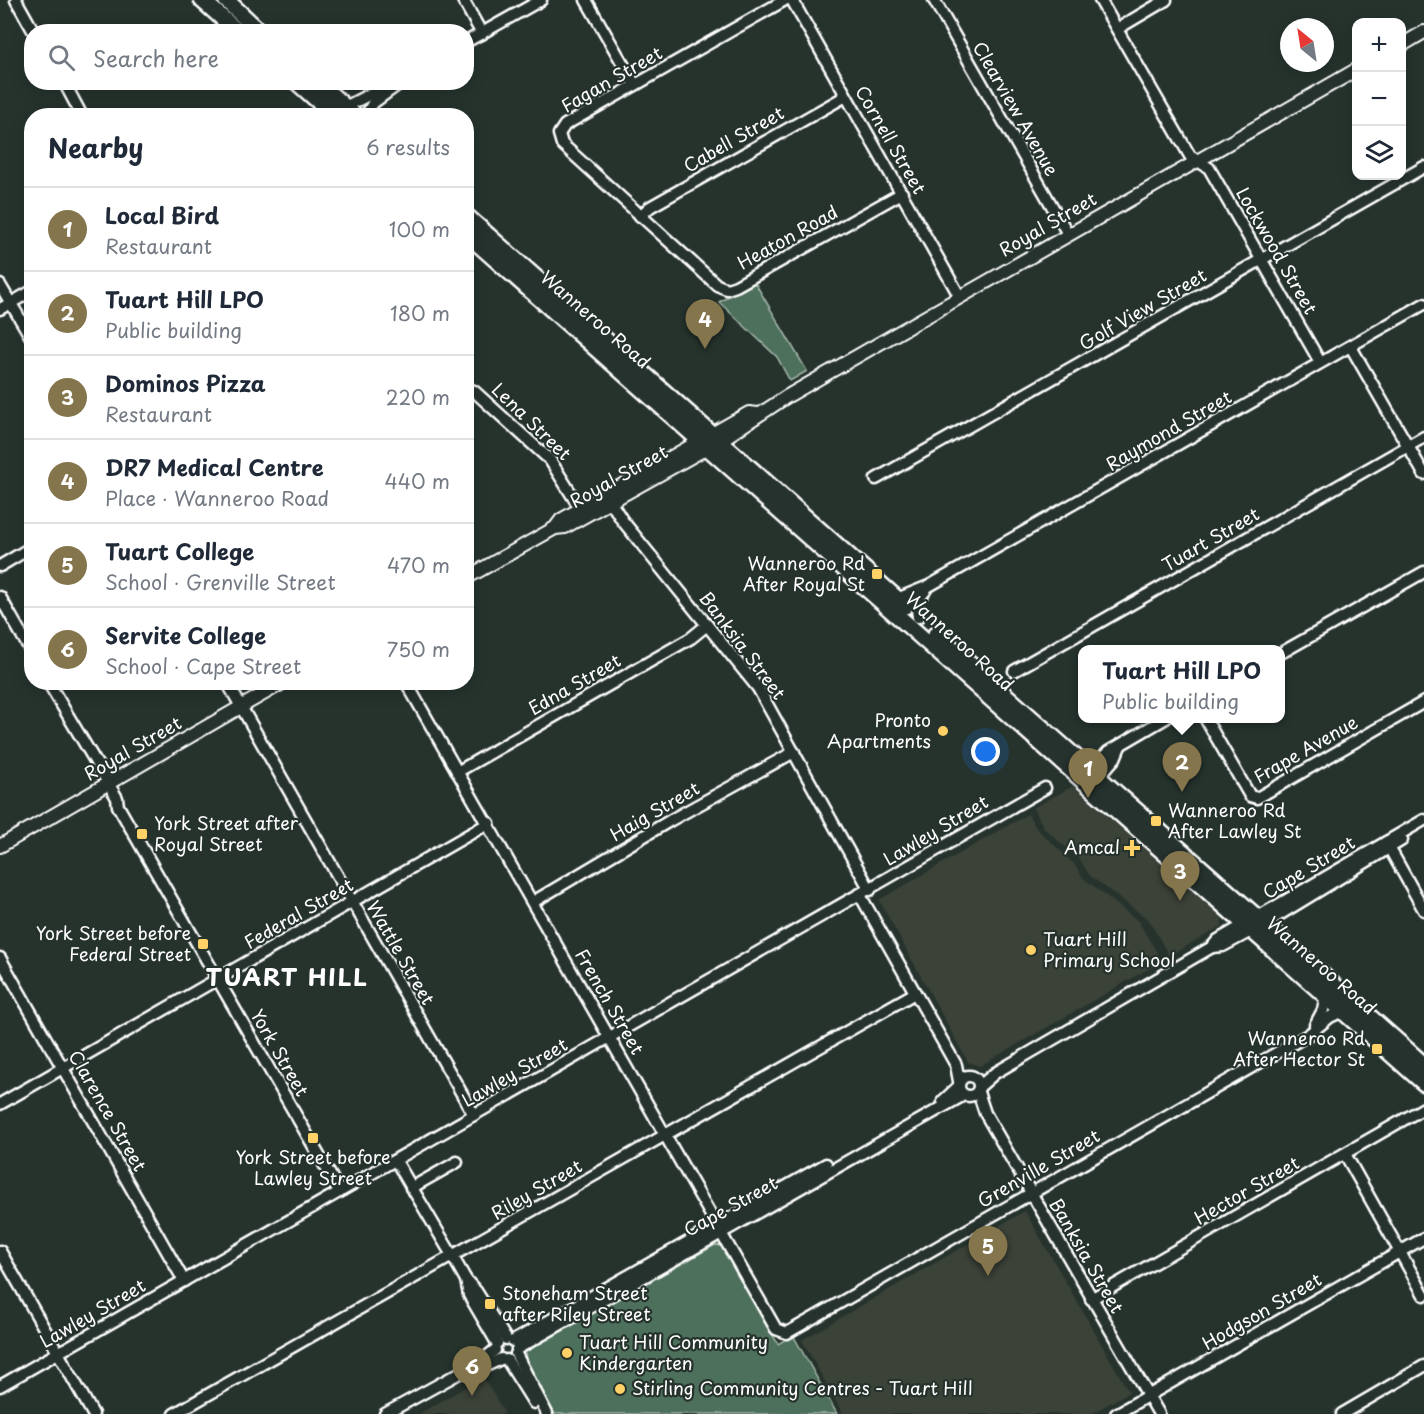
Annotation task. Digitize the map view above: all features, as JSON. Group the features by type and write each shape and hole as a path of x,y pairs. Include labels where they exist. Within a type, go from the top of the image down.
{"highway":[{"path":"202,0 229,24"},
{"path":"226,0 252,24"},
{"path":"307,90 325,105"},
{"path":"320,90 325,105"},
{"name":"Wanneroo Road","path":"474,223 935,646 1090,778 1113,788 1171,840 1326,995 1424,1083"},
{"name":"Wanneroo Road","path":"474,239 897,599 1090,778 1156,846 1230,911 1282,940 1424,1065"},
{"path":"1113,788 1153,831 1157,837 1156,846"},
{"path":"1171,840 1169,847 1190,876"}],"main road":[{"path":"1406,42 1424,32"},
{"name":"Royal Street","path":"474,570 555,528 566,527 583,513 711,440 749,414 758,414 1353,72"},
{"name":"Royal Street","path":"0,846 270,690"}],"street":[{"path":"16,0 30,24"},
{"path":"462,0 482,34"},
{"path":"474,38 541,0"},
{"path":"586,0 635,86"},
{"name":"Fagan Street","path":"640,216 562,144 559,134 565,125 784,0"},
{"name":"Cornell Street","path":"792,0 960,297"},
{"name":"Clearview Avenue","path":"934,0 1068,234"},
{"name":"Lockwood Street","path":"1100,0 1190,156 1209,168 1320,363"},
{"path":"1117,29 1166,0"},
{"path":"68,90 78,108"},
{"path":"354,108 382,90"},
{"path":"370,108 373,103 390,90"},
{"name":"Cabell Street","path":"640,216 650,207 846,96"},
{"name":"Golf View Street","path":"876,479 1263,261 1424,167"},
{"name":"Heaton Road","path":"640,216 717,285 727,289 902,193"},
{"path":"0,285 24,325"},
{"path":"0,309 24,296"},
{"name":"Raymond Street","path":"897,599 929,586 1424,304"},
{"path":"1351,346 1424,474"},
{"name":"Lena Street","path":"474,391 550,460 583,513"},
{"name":"Tuart Street","path":"1014,671 1424,437"},
{"name":"Banksia Street","path":"611,498 627,525 758,688 794,752 915,993 1158,1414"},
{"path":"0,566 24,552"},
{"path":"1285,651 1424,572"},
{"path":"918,618 917,601 929,586"},
{"path":"0,597 24,639"},
{"name":"Edna Street","path":"457,772 691,638 707,625"},
{"name":"York Street","path":"53,690 92,759 93,768 106,785 111,801 118,806 340,1192"},
{"name":"Wattle Street","path":"231,690 474,1115"},
{"name":"French Street","path":"411,690 489,823 776,1329 787,1333"},
{"name":"Frape Avenue","path":"1208,723 1250,796 1257,798 1424,702"},
{"path":"1090,778 1108,752 1158,723"},
{"name":"Haig Street","path":"533,902 794,752"},
{"name":"Lawley Street","path":"0,1386 1045,788"},
{"name":"Cape Street","path":"399,1414 506,1349 995,1073 1212,947 1221,939 1287,910 1424,820"},
{"name":"Federal Street","path":"0,1104 489,823"},
{"name":"Cape Street","path":"1212,947 1223,946 1254,924 1387,845 1424,827"},
{"path":"1387,845 1424,909"},
{"path":"1282,940 1280,927 1287,910"},
{"path":"1221,939 1228,929 1230,911"},
{"name":"Clarence Street","path":"0,958 184,1281"},
{"name":"Riley Street","path":"174,1414 915,993"},
{"path":"1308,1035 1321,1016 1326,995"},
{"name":"Grenville Street","path":"787,1333 1308,1035 1330,1017 1343,1011"},
{"name":"Hector Street","path":"1091,1299 1345,1154 1422,1107"},
{"path":"1345,1154 1424,1295"},
{"path":"396,1161 466,1280 469,1294 547,1414"},
{"path":"411,1188 457,1162"},
{"name":"Hodgson Street","path":"1116,1414 1424,1238"},
{"path":"0,1251 93,1414"},
{"path":"506,1349 540,1414"},
{"name":"Cape Street","path":"385,1414 506,1349"},
{"path":"1342,1414 1424,1366"}],"shaded area":[{"path":"1073,786 1222,918 1222,926 1169,956 1149,920 1090,876 1080,860 1044,828 1033,808"},
{"name":"Tuart Hill Primary School","path":"1028,814 1036,828 1075,865 1083,878 1138,921 1162,961 980,1066 968,1062 879,900"},
{"path":"1025,1211 1129,1392 1091,1414 843,1414 802,1340"},
{"path":"483,1377 505,1414 419,1414"}],"green space":[{"path":"754,281 807,371 790,381 777,357 719,302"},
{"path":"715,1245 722,1246 778,1344 793,1335 837,1414 555,1414 525,1360 526,1351"}],"place":[{"name":"DR7 Medical Centre","path":"705,349"},
{"name":"Wanneroo Rd After Royal St","path":"877,574"},
{"name":"Pronto Apartments","path":"943,731"},
{"name":"Tuart Hill LPO","path":"1182,792"},
{"name":"Local Bird","path":"1088,798"},
{"name":"Wanneroo Rd After Lawley St","path":"1156,821"},
{"name":"York Street after Royal Street","path":"142,834"},
{"name":"Amcal","path":"1132,848"},
{"name":"Dominos Pizza","path":"1180,901"},
{"name":"York Street before Federal Street","path":"203,944"},
{"name":"Tuart Hill Primary School","path":"1031,950"},
{"name":"Wanneroo Rd After Hector St","path":"1377,1049"},
{"name":"York Street before Lawley Street","path":"313,1138"},
{"name":"Tuart College","path":"988,1276"},
{"name":"Stoneham Street after Riley Street","path":"490,1304"},
{"name":"Tuart Hill Community Kindergarten","path":"567,1353"},
{"name":"Stirling Community Centres - Tuart Hill","path":"620,1389"},
{"name":"Servite College","path":"472,1396"}],"district":[{"name":"TUART HILL","path":"287,978"}]}
